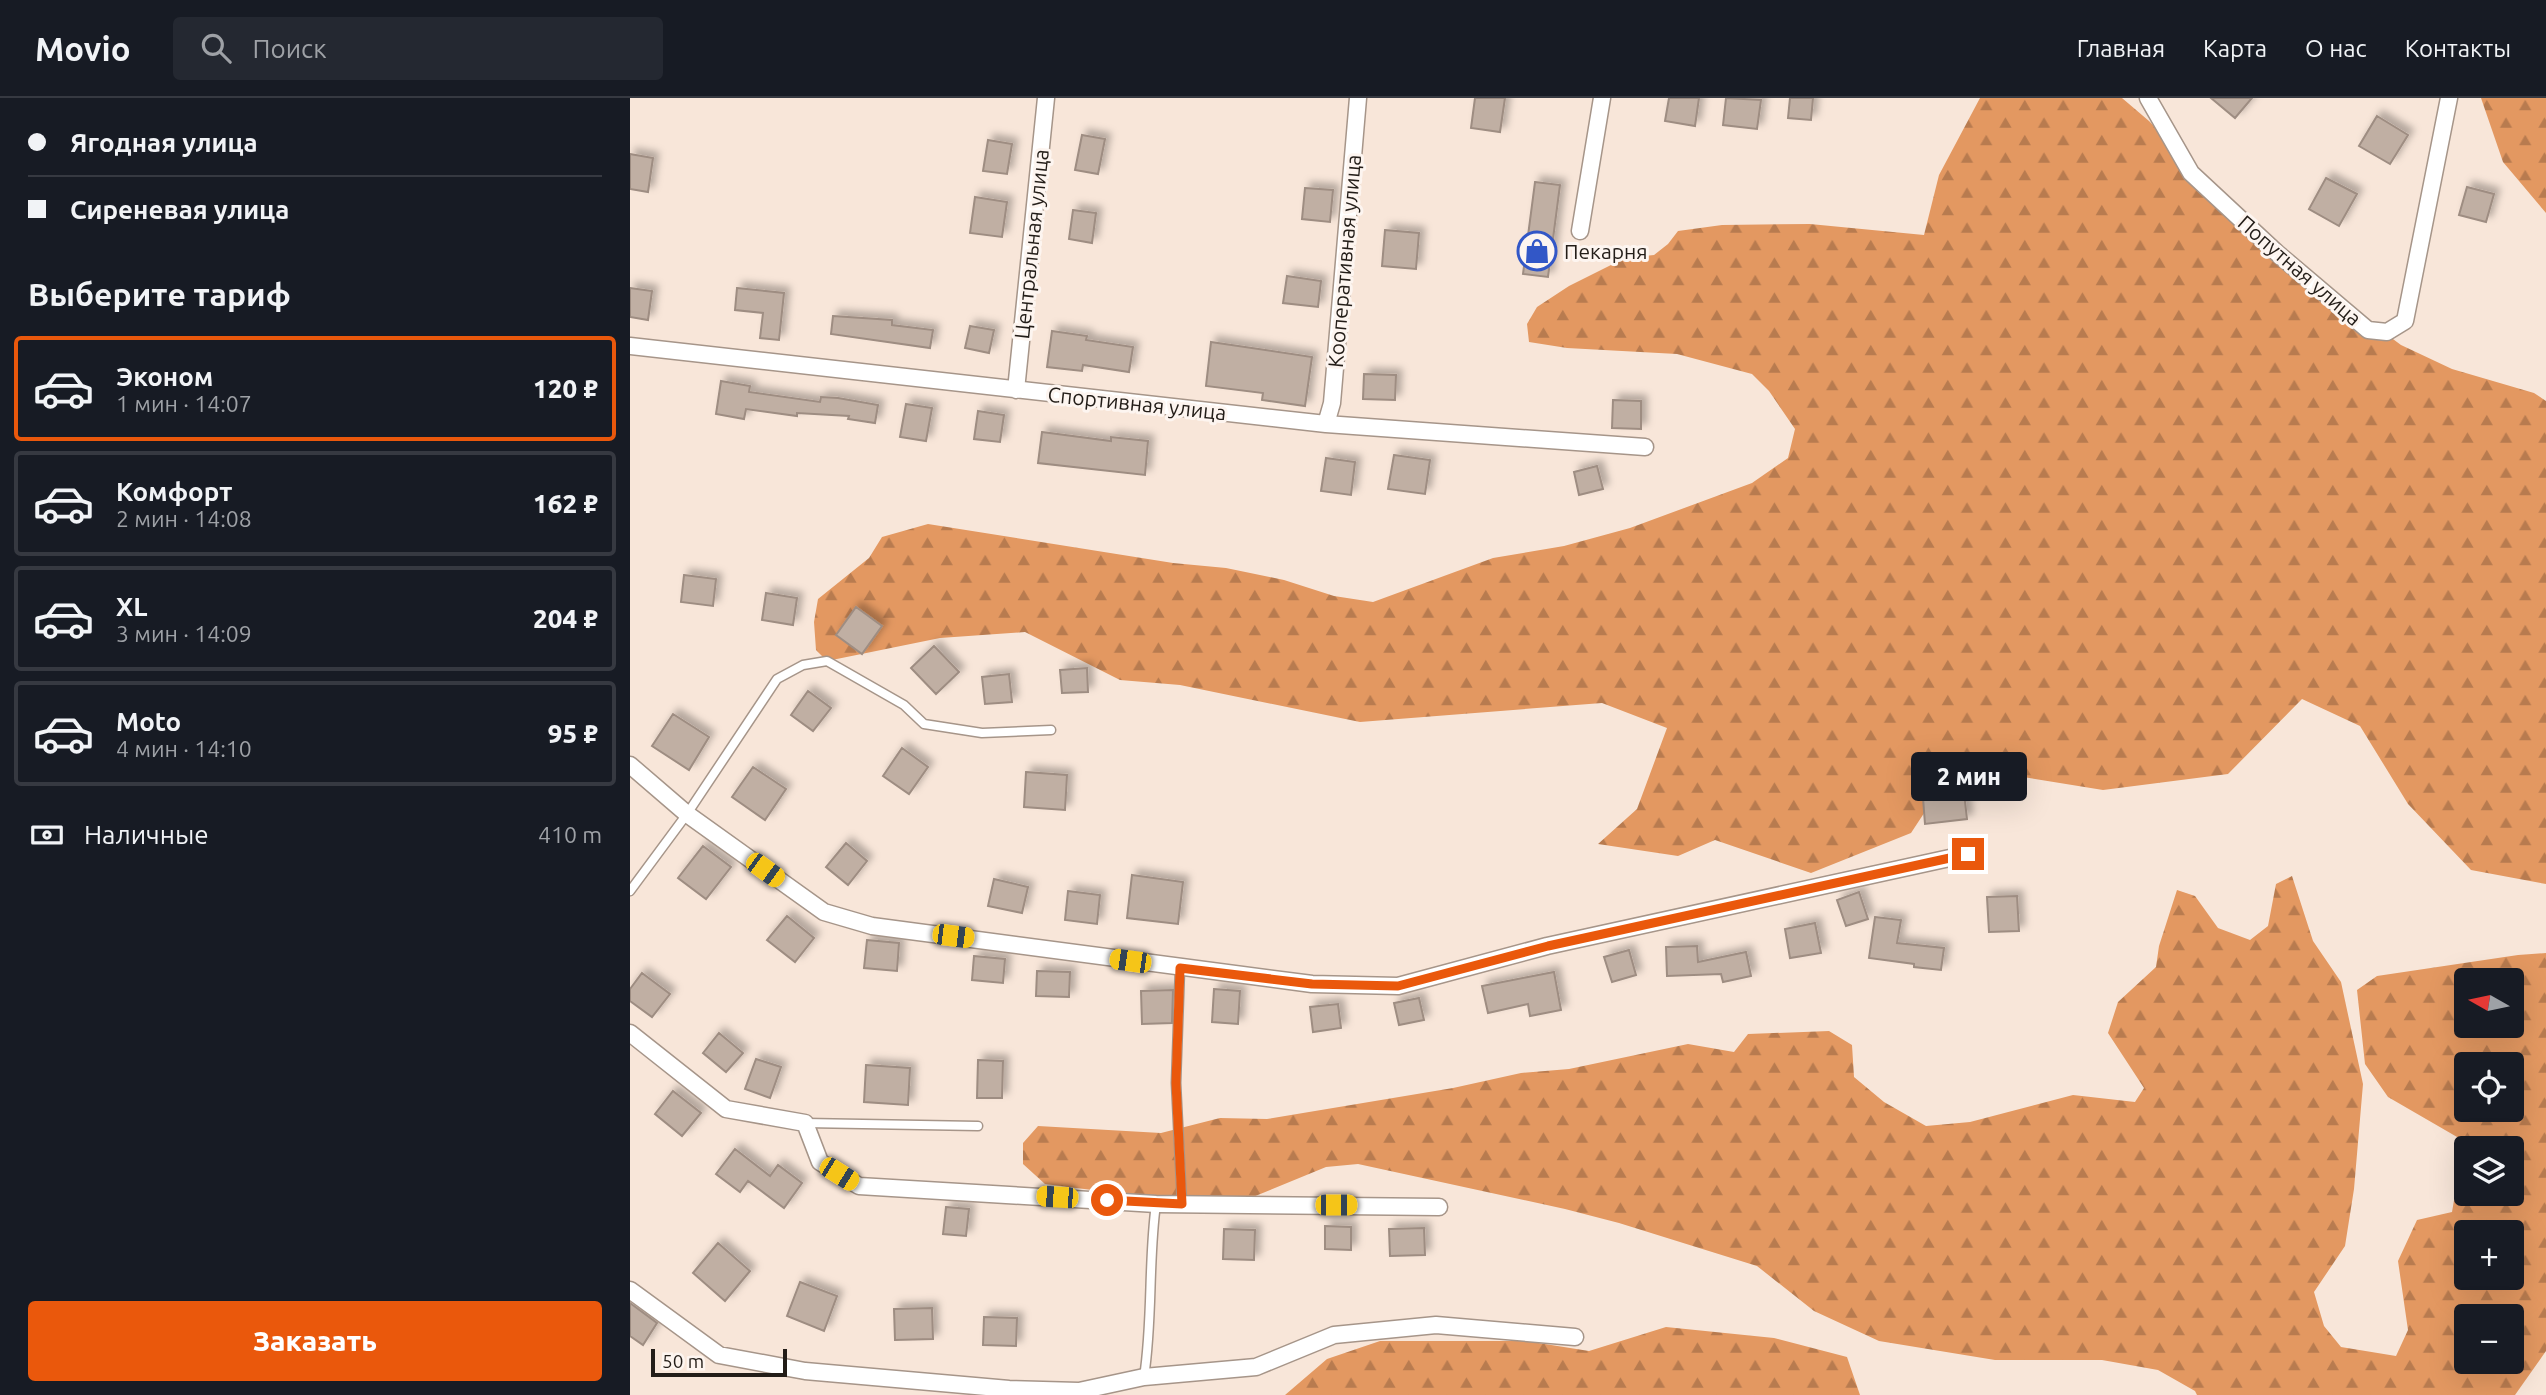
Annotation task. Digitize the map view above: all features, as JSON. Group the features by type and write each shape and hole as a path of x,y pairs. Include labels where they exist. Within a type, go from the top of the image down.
{"street":[{"name":"Центральная улица","path":"1016,390 1046,98"},
{"name":"Кооперативная улица","path":"1326,424 1332,403 1358,98"},
{"path":"1580,231 1602,98"},
{"name":"Попутная улица","path":"2148,98 2191,173 2277,253 2368,330 2387,332 2405,321 2449,98"},
{"name":"Спортивная улица","path":"630,346 1326,424 1645,447"},
{"path":"630,765 687,814 824,912 872,926 1312,984 1398,986 1548,946 1968,854 1964,860"},
{"path":"630,1033 726,1109 805,1123 820,1162 859,1186 1156,1204 1440,1206"},
{"path":"630,1290 719,1355 805,1371 1009,1388 1079,1391 1144,1377 1256,1367 1334,1335 1436,1325 1575,1337"}],"lane":[{"path":"630,891 687,814 778,678 803,664 828,661 904,705 924,724 982,733 1051,730"},
{"path":"1180,968 1176,1083 1182,1204"},
{"path":"805,1123 978,1126"},
{"path":"1144,1377 1149,1346 1150,1245 1156,1204"}],"green space":[{"path":"1980,98 2122,98 2149,121 2277,253 2401,345 2452,369 2534,393 2546,401 2546,884 2471,870 2408,804 2360,726 2302,699 2228,774 2103,790 1955,766 1911,833 1811,873 1715,840 1678,856 1598,844 1637,809 1667,728 1602,703 1360,722 1180,685 1120,680 1025,632 940,638 827,661 816,650 814,622 818,599 869,558 882,537 928,524 1173,563 1226,568 1284,580 1334,596 1373,602 1493,558 1564,546 1630,528 1752,483 1788,458 1795,429 1769,391 1752,374 1677,354 1567,348 1529,342 1527,324 1537,307 1569,286 1625,258 1654,255 1668,244 1678,231 1722,225 1810,224 1924,235 1939,175"},
{"path":"2481,98 2546,98 2546,213 2503,162"},
{"path":"2292,876 2313,941 2341,982 2363,1084 2354,1189 2345,1246 2314,1292 2324,1326 2341,1347 2396,1356 2408,1330 2398,1261 2417,1220 2452,1212 2454,1200 2454,1206 2524,1206 2524,1136 2455,1136 2388,1097 2365,1064 2357,990 2377,976 2546,953 2546,1351 2515,1395 2197,1395 2195,1391 2158,1370 2102,1360 1995,1360 1879,1341 1814,1311 1757,1266 1565,1209 1358,1164 1326,1167 1253,1197 1147,1197 1045,1184 1023,1164 1023,1143 1038,1126 1161,1133 1220,1118 1267,1119 1453,1088 1521,1073 1569,1069 1688,1044 1734,1052 1748,1034 1829,1031 1852,1045 1854,1077 1884,1102 1926,1126 1970,1122 2073,1095 2135,1102 2144,1088 2108,1033 2118,1002 2156,967 2159,946 2177,890 2195,896 2218,928 2250,940 2268,926 2276,884"},
{"path":"1666,1327 1774,1338 1847,1357 1860,1395 1285,1395 1327,1359 1380,1341 1526,1341 1589,1351"}],"building":[{"path":"1475,98 1505,98 1500,132 1471,128"},
{"path":"1669,98 1699,98 1695,126 1665,121"},
{"path":"1726,98 1761,100 1757,129 1723,125"},
{"path":"1790,98 1813,98 1811,120 1788,118"},
{"path":"2211,98 2252,98 2235,118"},
{"path":"2377,116 2408,135 2390,164 2359,146"},
{"path":"1082,135 1105,139 1098,174 1075,170"},
{"path":"988,140 1012,144 1007,174 983,171"},
{"path":"630,154 653,158 648,192 630,189"},
{"path":"2326,178 2357,194 2339,226 2309,209"},
{"path":"1535,182 1560,185 1548,277 1523,274"},
{"path":"2467,187 2494,194 2486,222 2459,215"},
{"path":"1305,188 1333,190 1330,222 1302,219"},
{"path":"975,197 1007,202 1002,237 970,233"},
{"path":"1073,210 1096,213 1092,243 1069,239"},
{"path":"1385,230 1419,233 1416,269 1382,266"},
{"path":"1287,276 1321,281 1318,307 1283,303"},
{"path":"630,288 652,291 648,320 630,317"},
{"path":"737,288 784,293 779,340 760,338 763,313 735,310"},
{"path":"833,316 892,320 892,325 933,330 930,348 831,334"},
{"path":"970,326 994,330 989,353 965,348"},
{"path":"1052,331 1087,336 1086,340 1133,347 1129,372 1083,365 1082,371 1047,367"},
{"path":"1211,342 1312,357 1305,406 1262,400 1263,393 1206,386"},
{"path":"1364,374 1396,375 1395,400 1363,399"},
{"path":"721,381 750,386 749,392 820,402 821,397 838,398 878,405 875,423 848,419 849,416 797,413 797,416 746,409 744,419 716,414"},
{"path":"1613,400 1641,401 1641,429 1612,428"},
{"path":"906,404 932,408 926,441 900,437"},
{"path":"978,411 1004,415 1000,442 974,439"},
{"path":"1042,432 1111,441 1111,437 1148,441 1145,475 1038,463"},
{"path":"1394,455 1430,460 1425,494 1388,489"},
{"path":"1326,458 1355,462 1351,495 1321,491"},
{"path":"1597,466 1603,489 1579,495 1574,472"},
{"path":"684,575 716,579 713,606 681,602"},
{"path":"766,593 797,598 793,625 762,620"},
{"path":"856,607 882,626 862,654 836,635"},
{"path":"934,646 959,672 936,694 911,668"},
{"path":"1087,668 1088,692 1062,693 1060,670"},
{"path":"1009,674 1012,702 985,704 982,677"},
{"path":"808,691 831,708 813,731 791,715"},
{"path":"673,714 709,737 689,770 652,746"},
{"path":"902,748 928,767 909,794 883,776"},
{"path":"753,767 786,789 765,820 732,797"},
{"path":"1026,772 1067,775 1065,810 1024,807"},
{"path":"1964,793 1967,819 1925,824 1923,798"},
{"path":"846,843 867,861 848,885 826,867"},
{"path":"703,846 731,867 706,899 678,878"},
{"path":"1132,875 1183,882 1178,924 1127,918"},
{"path":"994,879 1028,887 1022,913 988,906"},
{"path":"1068,891 1100,895 1097,924 1065,920"},
{"path":"1859,892 1868,919 1846,926 1837,900"},
{"path":"2017,896 2019,931 1989,932 1987,897"},
{"path":"787,916 814,938 795,962 767,940"},
{"path":"1875,917 1901,920 1897,943 1944,948 1941,970 1869,958"},
{"path":"1815,923 1821,953 1790,958 1785,929"},
{"path":"867,940 899,943 897,971 864,968"},
{"path":"1697,946 1698,962 1746,952 1751,976 1723,982 1721,974 1667,976 1666,947"},
{"path":"1629,950 1636,975 1612,982 1604,957"},
{"path":"974,956 1005,959 1003,983 972,980"},
{"path":"1037,971 1070,972 1069,997 1036,996"},
{"path":"1554,972 1561,1010 1530,1016 1528,1004 1488,1013 1482,986"},
{"path":"642,973 670,994 652,1017 630,1001 630,989"},
{"path":"1214,989 1240,991 1238,1024 1212,1022"},
{"path":"1173,990 1172,1023 1142,1024 1141,991"},
{"path":"1419,998 1424,1020 1399,1025 1394,1003"},
{"path":"1338,1004 1341,1028 1313,1032 1310,1007"},
{"path":"719,1033 743,1053 726,1072 703,1053"},
{"path":"756,1059 781,1067 770,1098 745,1089"},
{"path":"978,1060 1003,1061 1002,1098 977,1098"},
{"path":"866,1065 910,1068 908,1105 864,1102"},
{"path":"673,1091 701,1113 682,1136 655,1114"},
{"path":"735,1149 770,1176 778,1165 802,1183 784,1208 748,1181 740,1192 716,1174"},
{"path":"946,1207 969,1209 966,1236 943,1234"},
{"path":"1325,1226 1351,1227 1351,1250 1325,1249"},
{"path":"1424,1228 1425,1255 1390,1256 1389,1229"},
{"path":"1224,1229 1255,1230 1254,1260 1223,1259"},
{"path":"718,1243 750,1271 725,1301 693,1273"},
{"path":"800,1282 837,1296 824,1331 787,1316"},
{"path":"630,1303 657,1323 643,1345 630,1336"},
{"path":"932,1308 933,1339 895,1340 894,1309"},
{"path":"984,1317 1017,1318 1016,1346 983,1345"}],"place":[{"name":"Пекарня","path":"1537,251"}],"route":[{"path":"1107,1200 1182,1204 1176,1083 1180,968 1312,984 1398,986 1548,946 1968,854"}]}
